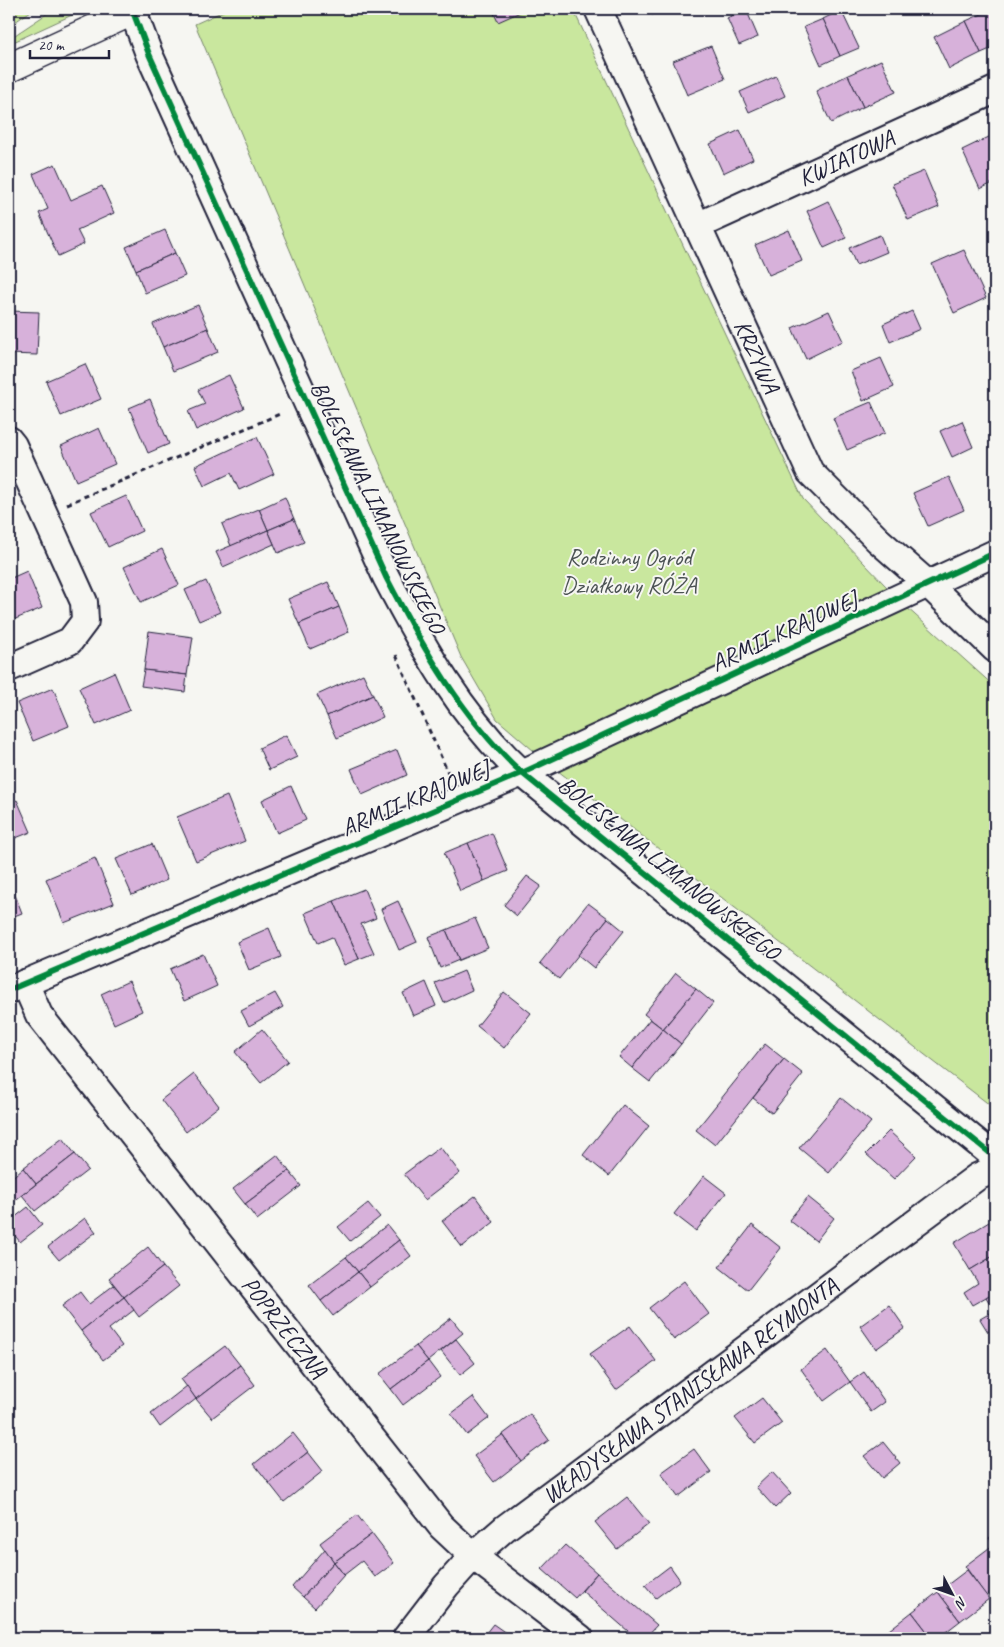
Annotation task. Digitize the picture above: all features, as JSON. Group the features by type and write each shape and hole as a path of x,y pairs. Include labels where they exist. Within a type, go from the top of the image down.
{"street":[{"path":"9,68 134,9"},
{"name":"BOLESŁAWA LIMANOWSKIEGO","path":"134,9 153,63 386,577 416,635 451,691 502,755 522,773 995,1157"},
{"name":"KRZYWA","path":"598,9 810,472 878,540 928,584 995,649"},
{"name":"KWIATOWA","path":"697,226 995,90"},
{"path":"9,440 13,445 84,602 85,622 70,641 9,668"},
{"name":"ARMII KRAJOWEJ","path":"17,987 522,773 995,554"},
{"name":"POPRZECZNA","path":"17,987 441,1526 473,1556 580,1638"},
{"name":"WŁADYSŁAWA STANISŁAWA REYMONTA","path":"406,1638 446,1586 473,1556 505,1528 969,1182 995,1169"}],"path":[{"path":"60,508 283,412"},
{"path":"395,653 450,776"}],"green space":[{"path":"9,9 34,9 9,26"},
{"path":"54,9 85,9 9,44 9,39"},
{"name":"Rodzinny Ogród Działkowy RÓŻA","path":"228,9 573,9 803,499 905,606 995,687 995,1109 549,764 497,719 461,657 195,24"}],"building":[{"path":"492,9 527,9 498,22"},
{"path":"649,9 667,9 652,15"},
{"path":"746,9 758,37 739,45 727,18"},
{"path":"995,9 995,47 981,53 966,21"},
{"path":"841,10 859,48 840,56 823,19"},
{"path":"823,19 840,56 821,65 804,27"},
{"path":"966,21 981,53 949,69 934,37"},
{"path":"711,46 725,79 687,95 673,61"},
{"path":"881,60 896,92 863,107 848,75"},
{"path":"848,75 863,107 831,123 816,91"},
{"path":"776,76 785,96 749,112 740,92"},
{"path":"740,130 753,159 723,173 710,144"},
{"path":"991,136 995,144 995,182 980,189 962,150"},
{"path":"55,164 71,200 102,186 114,213 77,230 84,244 58,256 39,213 48,209 33,174"},
{"path":"924,171 939,207 908,220 892,184"},
{"path":"828,201 846,238 824,248 807,211"},
{"path":"165,230 175,253 136,270 126,247"},
{"path":"789,230 802,261 769,275 755,245"},
{"path":"880,235 887,252 856,265 849,248"},
{"path":"964,250 986,298 954,313 932,264"},
{"path":"175,253 185,276 145,293 136,270"},
{"path":"198,305 208,328 163,347 153,324"},
{"path":"9,311 39,312 37,355 9,354"},
{"path":"829,311 843,341 806,359 792,328"},
{"path":"912,311 920,329 890,342 883,324"},
{"path":"208,328 218,352 173,371 163,347"},
{"path":"881,358 894,387 863,401 851,371"},
{"path":"85,364 101,399 61,416 46,381"},
{"path":"229,375 244,408 196,430 188,411 205,404 198,390"},
{"path":"150,399 169,444 148,453 129,408"},
{"path":"871,402 885,433 847,450 833,418"},
{"path":"962,421 973,447 952,457 940,431"},
{"path":"99,428 115,464 76,481 61,446"},
{"path":"257,437 274,474 239,490 231,473 204,486 195,466"},
{"path":"949,477 964,510 928,526 913,493"},
{"path":"126,496 142,531 108,547 91,512"},
{"path":"285,497 294,519 268,530 259,509"},
{"path":"259,509 268,530 231,546 222,524"},
{"path":"294,519 304,542 278,553 268,530"},
{"path":"268,530 274,544 223,567 216,552"},
{"path":"162,549 179,585 141,602 124,567"},
{"path":"27,571 42,608 13,620 9,609 9,579"},
{"path":"206,581 220,612 199,621 185,590"},
{"path":"328,582 339,607 299,624 288,599"},
{"path":"339,607 349,632 310,649 299,624"},
{"path":"149,631 193,637 187,675 144,670"},
{"path":"144,670 187,675 185,692 141,686"},
{"path":"114,672 130,710 96,725 79,688"},
{"path":"363,674 373,695 327,716 317,695"},
{"path":"53,688 69,726 33,741 17,703"},
{"path":"373,695 383,717 337,738 327,716"},
{"path":"286,735 297,757 269,770 259,748"},
{"path":"9,745 15,759 9,761"},
{"path":"397,750 407,775 362,795 351,769"},
{"path":"291,786 306,820 277,833 262,800"},
{"path":"227,796 245,841 196,861 177,817"},
{"path":"17,800 31,832 13,839 9,830 9,804"},
{"path":"492,833 508,871 484,881 468,843"},
{"path":"468,843 484,881 460,891 444,853"},
{"path":"152,844 167,880 132,895 116,859"},
{"path":"95,858 114,903 64,923 46,879"},
{"path":"527,876 541,886 517,916 504,905"},
{"path":"9,879 22,913 9,918"},
{"path":"364,889 376,918 361,924 374,953 359,959 334,901"},
{"path":"334,901 359,959 344,965 332,937 318,943 305,913"},
{"path":"398,901 417,942 399,950 381,909"},
{"path":"588,903 608,918 559,979 540,963"},
{"path":"475,918 488,948 459,960 446,930"},
{"path":"608,918 624,931 594,968 578,955"},
{"path":"269,928 281,957 249,970 237,942"},
{"path":"446,930 459,960 440,968 428,937"},
{"path":"203,954 217,986 184,1001 170,969"},
{"path":"464,971 472,990 444,1003 435,983"},
{"path":"676,973 696,989 663,1029 644,1014"},
{"path":"129,981 142,1011 114,1024 101,994"},
{"path":"426,982 436,1006 413,1016 403,993"},
{"path":"696,989 713,1003 681,1044 663,1029"},
{"path":"504,992 531,1013 504,1048 477,1026"},
{"path":"275,993 283,1007 249,1026 241,1011"},
{"path":"650,1019 663,1029 632,1068 619,1057"},
{"path":"262,1029 288,1061 261,1083 235,1052"},
{"path":"663,1029 681,1044 650,1082 632,1068"},
{"path":"765,1044 784,1059 715,1145 696,1130"},
{"path":"784,1059 803,1074 772,1113 753,1098"},
{"path":"194,1074 219,1106 186,1132 161,1100"},
{"path":"841,1098 871,1122 829,1173 799,1148"},
{"path":"623,1105 649,1126 609,1176 583,1155"},
{"path":"889,1131 916,1156 894,1179 866,1154"},
{"path":"63,1138 75,1154 36,1184 23,1168"},
{"path":"440,1147 460,1173 425,1200 404,1174"},
{"path":"75,1154 88,1170 35,1211 22,1195"},
{"path":"277,1155 289,1171 245,1204 233,1189"},
{"path":"23,1168 36,1184 9,1205 9,1180"},
{"path":"289,1171 301,1186 257,1220 245,1204"},
{"path":"704,1176 726,1193 696,1231 674,1214"},
{"path":"475,1196 494,1222 462,1247 442,1221"},
{"path":"808,1197 834,1218 816,1241 789,1220"},
{"path":"368,1203 380,1217 350,1241 338,1227"},
{"path":"28,1207 42,1225 20,1242 9,1228 9,1222"},
{"path":"85,1218 96,1232 59,1260 48,1247"},
{"path":"989,1222 995,1232 995,1255 970,1270 954,1243"},
{"path":"387,1225 399,1240 358,1272 346,1257"},
{"path":"752,1225 781,1248 748,1290 719,1267"},
{"path":"399,1240 411,1256 370,1287 358,1272"},
{"path":"148,1247 163,1267 124,1297 109,1278"},
{"path":"995,1255 995,1292 972,1305 964,1292 978,1283 970,1270"},
{"path":"346,1257 358,1272 321,1301 309,1285"},
{"path":"163,1267 179,1286 139,1317 124,1297"},
{"path":"358,1272 370,1287 333,1316 321,1301"},
{"path":"684,1281 709,1314 674,1340 649,1308"},
{"path":"114,1285 124,1297 81,1331 62,1306 80,1292 89,1304"},
{"path":"995,1292 995,1328 988,1332 980,1319 994,1311 986,1297"},
{"path":"124,1297 134,1310 109,1329 122,1346 103,1360 81,1331"},
{"path":"889,1305 905,1328 876,1349 860,1326"},
{"path":"451,1318 463,1333 428,1361 416,1346"},
{"path":"630,1326 656,1361 616,1390 590,1354"},
{"path":"456,1339 475,1363 460,1375 441,1351"},
{"path":"225,1346 240,1365 196,1399 181,1379"},
{"path":"416,1346 428,1361 391,1389 379,1374"},
{"path":"827,1350 850,1382 824,1401 801,1369"},
{"path":"428,1361 440,1377 403,1405 391,1389"},
{"path":"240,1365 255,1385 212,1418 196,1399"},
{"path":"864,1372 885,1402 871,1412 850,1382"},
{"path":"187,1386 196,1399 160,1427 151,1414"},
{"path":"473,1397 489,1418 467,1435 451,1414"},
{"path":"762,1398 782,1423 755,1443 735,1418"},
{"path":"530,1414 549,1440 521,1461 502,1435"},
{"path":"293,1433 308,1452 269,1483 254,1464"},
{"path":"502,1435 521,1461 494,1482 474,1456"},
{"path":"883,1442 900,1463 882,1478 864,1456"},
{"path":"694,1449 711,1472 678,1497 661,1473"},
{"path":"308,1452 323,1471 284,1502 269,1483"},
{"path":"772,1472 791,1493 775,1508 756,1487"},
{"path":"627,1497 649,1524 617,1549 595,1522"},
{"path":"357,1515 372,1534 334,1562 320,1543"},
{"path":"995,1533 995,1547 989,1538"},
{"path":"372,1534 394,1563 375,1577 362,1561 344,1575 334,1562"},
{"path":"565,1545 597,1573 575,1598 542,1569"},
{"path":"993,1545 995,1547 995,1589 986,1596 965,1566"},
{"path":"325,1549 334,1562 303,1597 292,1587"},
{"path":"334,1562 344,1575 315,1608 303,1597"},
{"path":"670,1566 680,1580 656,1598 645,1585"},
{"path":"967,1570 989,1599 960,1621 938,1592"},
{"path":"597,1573 657,1625 645,1638 636,1638 582,1591"},
{"path":"938,1592 960,1621 938,1638 932,1638 912,1612"},
{"path":"912,1612 932,1638 887,1638 884,1634"},
{"path":"493,1624 513,1638 482,1638"}],"cycle path":[{"path":"132,9 149,54 386,577 430,656 481,730 522,773 995,1157"},
{"path":"9,990 522,773 995,553"}]}
